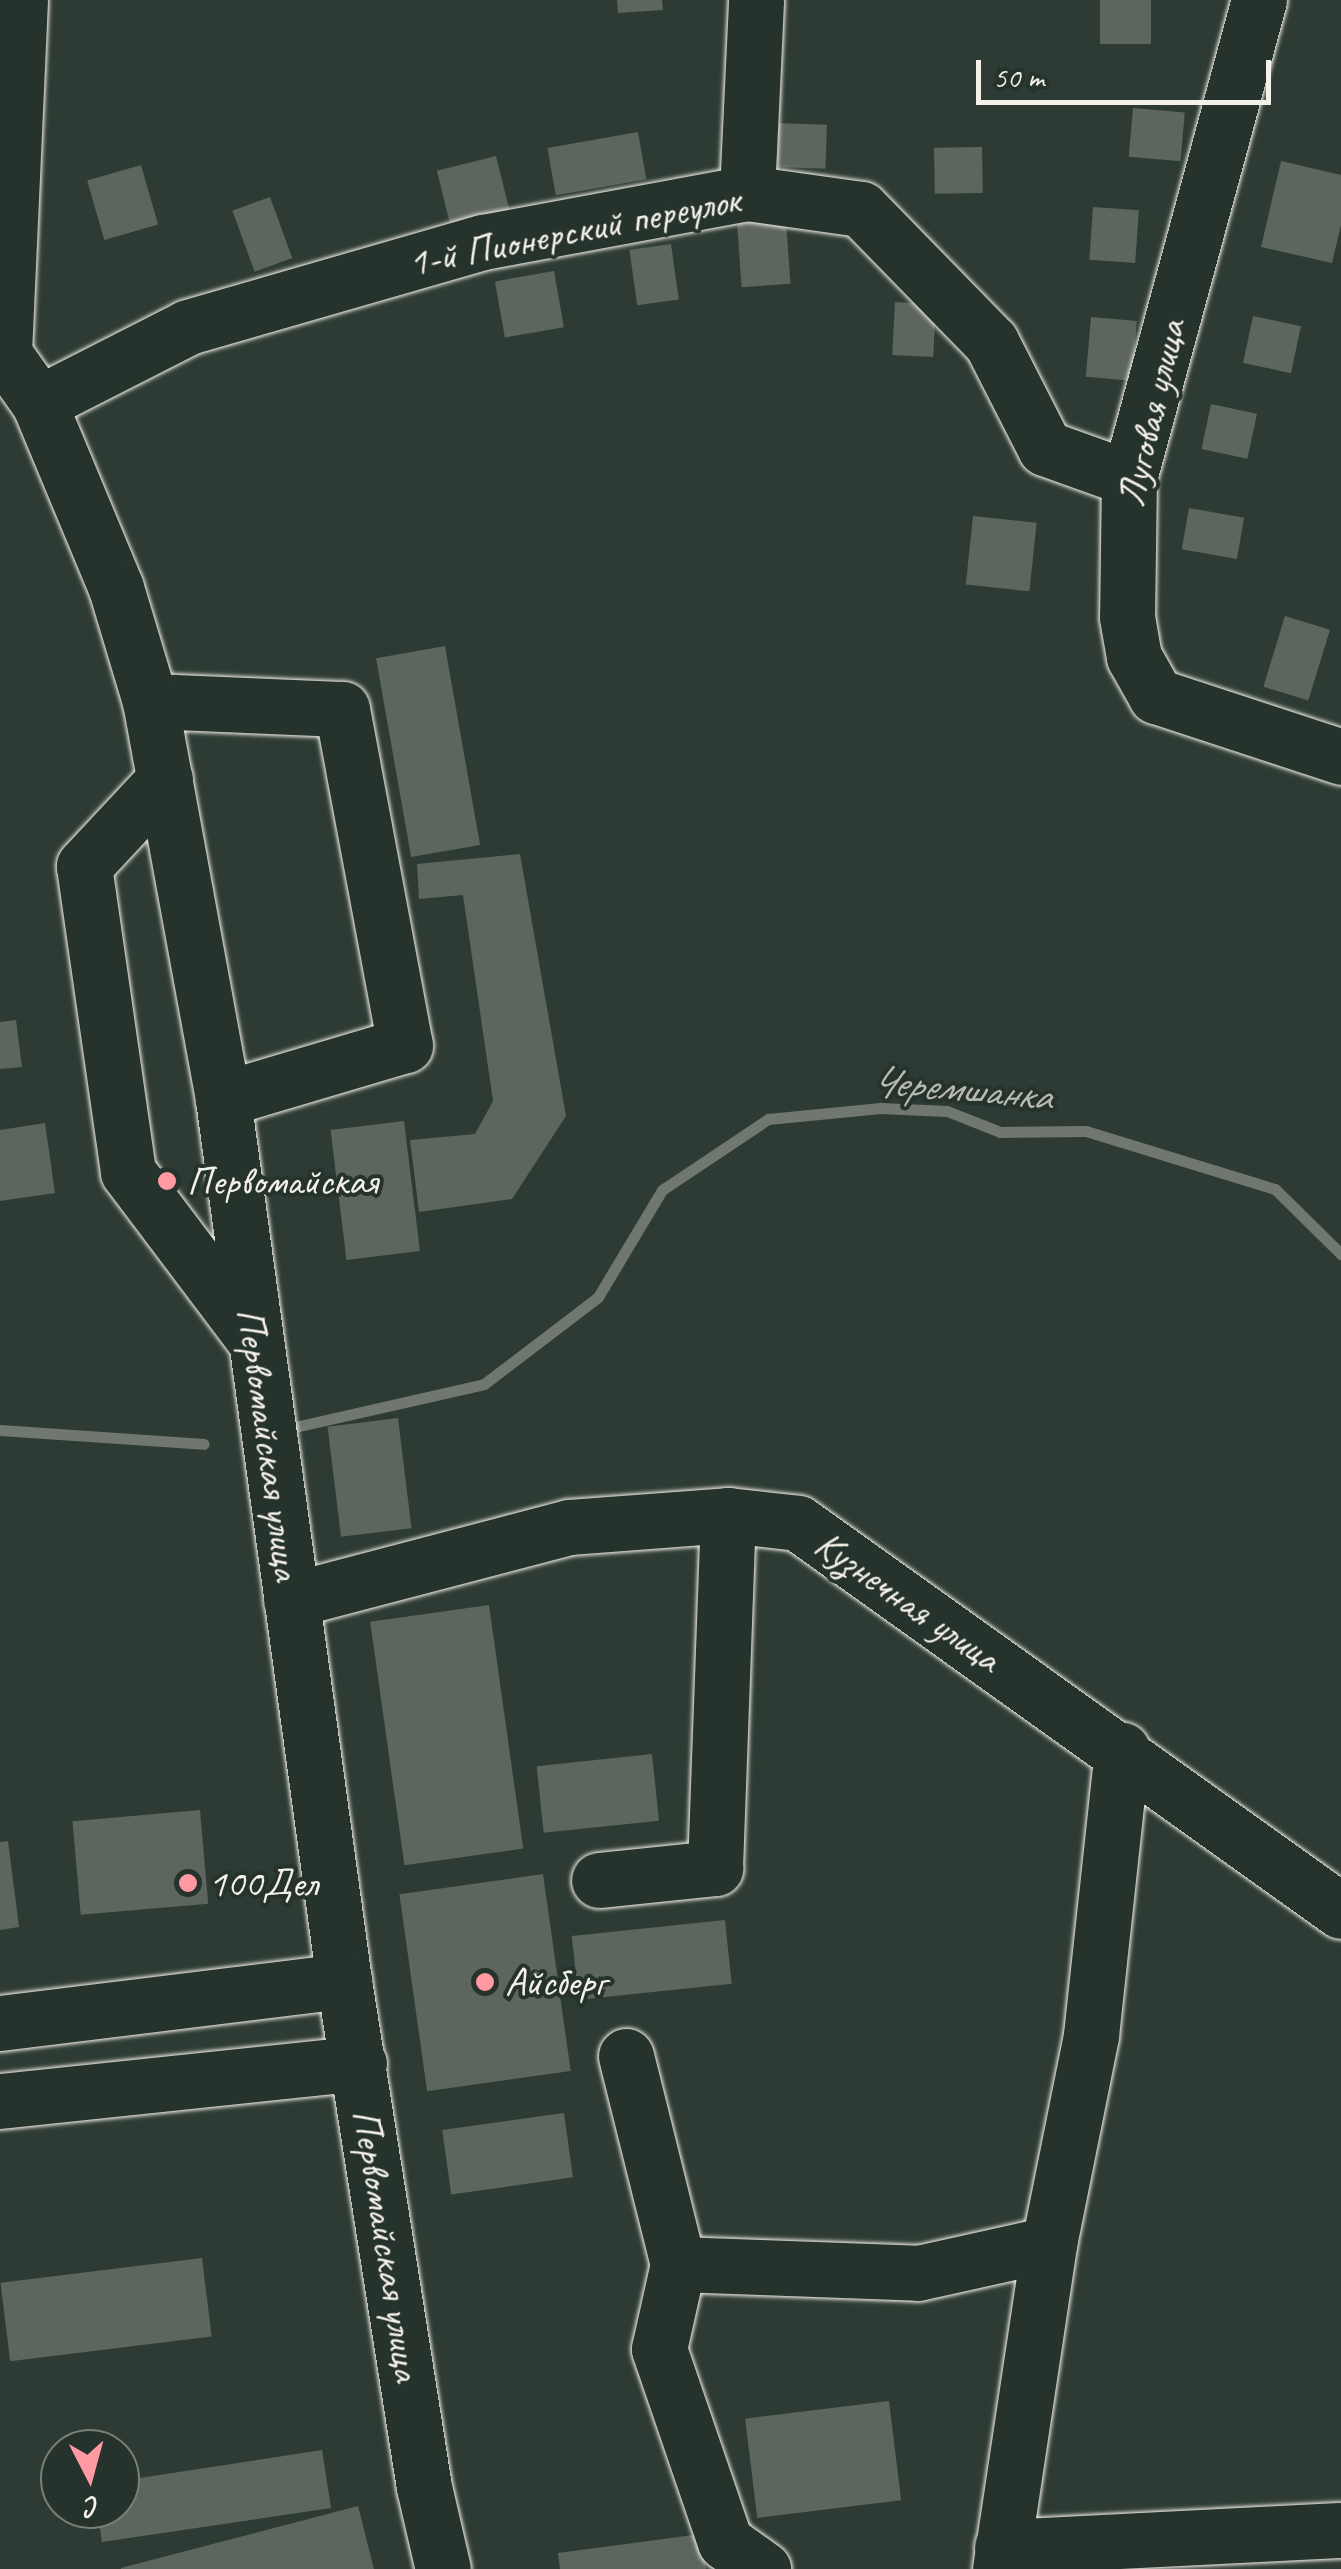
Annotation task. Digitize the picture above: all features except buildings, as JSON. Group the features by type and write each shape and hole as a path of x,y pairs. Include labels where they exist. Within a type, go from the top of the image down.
{"street":[{"path":"2,350 20,0"},
{"path":"746,192 756,0"},
{"name":"Луговая улица","path":"1259,0 1129,478 1126,617 1134,658 1156,696 1341,757"},
{"name":"1-й Пионерский переулок","path":"39,403 207,321 483,242 746,192 861,209 992,342 1045,448 1129,478"},
{"name":"Первомайская улица","path":"2,350 39,403 116,588 150,701 224,1098 252,1335 344,1982 424,2486 443,2569"},
{"path":"150,701 342,709 405,1045 224,1098"},
{"path":"165,778 84,866 128,1172 252,1335"},
{"path":"599,1880 715,1868 728,1516"},
{"name":"Кузнечная улица","path":"291,1600 569,1527 728,1516 798,1523 1122,1750 1341,1911"},
{"path":"1122,1750 1092,2035 1049,2244 1001,2558 1341,2530"},
{"path":"0,2023 344,1982"},
{"path":"626,2056 678,2264 659,2349 724,2542 763,2569"},
{"path":"0,2101 358,2062"},
{"path":"678,2264 918,2273 1049,2244"}],"waterway":[{"name":"Черемшанка","path":"295,1427 484,1384 598,1297 662,1190 768,1119 880,1108 947,1111 1000,1132 1086,1131 1275,1189 1341,1254"},
{"name":"Черемшанка","path":"0,1430 204,1444"}],"place":[{"name":"Первомайская","path":"167,1181"},
{"name":"100Дел","path":"188,1883"},
{"name":"Айсберг","path":"485,1982"}]}
